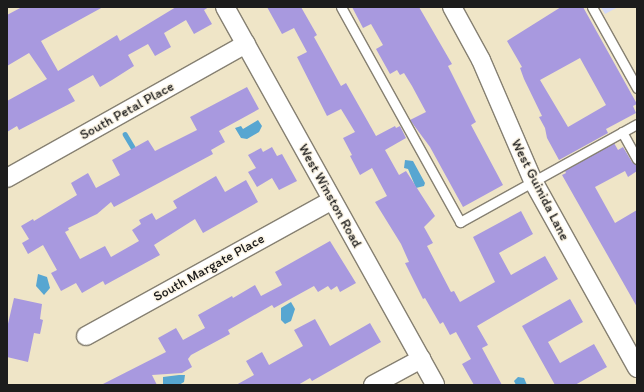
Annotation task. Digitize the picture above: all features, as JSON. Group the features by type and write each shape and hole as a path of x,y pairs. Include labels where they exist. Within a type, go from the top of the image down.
{"street":[{"name":"West Winston Road","path":"225,7 435,385"},
{"name":"West Guinida Lane","path":"452,7 482,60 533,181 637,368"},
{"name":"South Petal Place","path":"7,178 246,44"},
{"name":"South Margate Place","path":"86,336 332,200"},
{"path":"373,385 421,359"}],"lane":[{"path":"341,7 460,222 637,124"},
{"path":"592,7 637,88"},
{"path":"622,132 637,159"}],"shaded area":[{"path":"601,7 618,7 605,14"}],"water":[{"path":"258,120 262,126 259,132 247,139 241,138 235,128 241,126 243,129"},
{"path":"405,160 413,161 425,183 424,186 416,188 408,169 404,168"},
{"path":"38,274 47,277 50,288 44,295 36,286"},
{"path":"291,302 295,309 291,321 285,324 281,320 281,308"},
{"path":"185,375 184,382 179,385 163,385 163,377"},
{"path":"518,377 524,378 527,385 516,385 514,381"}],"building":[{"path":"22,7 103,7 41,41 58,71 117,35 120,41 176,7 209,7 204,10 212,24 194,34 186,20 164,33 171,47 155,56 148,44 128,55 134,66 112,80 100,87 93,75 68,89 75,101 19,130 17,126 7,132 7,101 47,79 29,53 7,66 7,15"},
{"path":"267,7 301,7 317,35 314,37 341,86 346,83 376,136 395,126 396,128 400,126 406,138 385,150 399,175 406,171 435,216 424,227 433,243 427,246 451,292 454,291 460,302 495,282 473,237 521,211 533,234 499,253 511,275 545,256 558,279 477,326 488,345 482,348 502,385 474,385 462,364 471,359 456,332 450,335 443,322 440,324 425,298 423,299 405,263 409,262 401,244 375,202 387,196 372,168 360,175 350,156 352,155 343,138 355,132 341,109 327,116 297,57 307,52 294,28 282,34"},
{"path":"352,7 419,7 452,64 448,66 476,122 471,125 503,185 463,207 430,147 410,120 426,112 412,86 404,73 400,75 397,70 390,74 376,49 383,45 371,24 363,28"},
{"path":"561,7 583,7 637,104 633,106 636,113 606,129 608,133 559,160 547,138 545,128 539,117 542,116 524,79 520,68 522,67 507,41","holes":["580,58 606,105 568,127 540,80"]},
{"path":"247,87 259,109 219,131 225,142 211,150 213,154 114,207 111,202 97,214 68,228 69,230 65,232 80,259 105,246 111,257 139,241 132,230 141,224 139,220 152,213 156,220 177,208 173,201 216,176 225,192 246,180 258,202 203,233 195,219 154,245 160,255 105,285 103,281 82,293 76,283 61,291 51,273 57,270 43,245 28,254 22,243 29,239 21,226 33,219 34,221 77,195 71,183 88,173 96,188 120,175 112,160 148,140 155,151 197,130 190,117"},
{"path":"614,143 618,150 623,147 632,162 637,165 637,171 628,177 625,171 595,187 615,223 637,210 637,307 562,175 566,173 565,171"},
{"path":"272,147 277,156 282,154 297,181 279,190 272,178 257,187 248,172 256,168 248,155 261,148 263,152"},
{"path":"330,241 356,283 340,292 337,286 331,290 328,286 318,292 314,286 274,308 272,305 228,330 230,334 191,355 188,359 192,367 182,373 152,375 157,385 101,385 166,352 158,338 176,328 183,340 205,328 198,315 232,296 233,298 255,285 261,296 282,285 275,272"},
{"path":"14,298 42,304 40,319 43,320 40,334 34,333 28,362 7,357 7,328"},
{"path":"570,299 583,322 548,342 560,363 594,344 607,367 575,385 555,385 522,326"},
{"path":"315,319 330,346 370,323 381,342 312,381 310,378 298,385 236,385 254,375 246,361 262,352 269,365 303,346 294,330"}],"waterway":[{"path":"125,134 134,149"}]}
